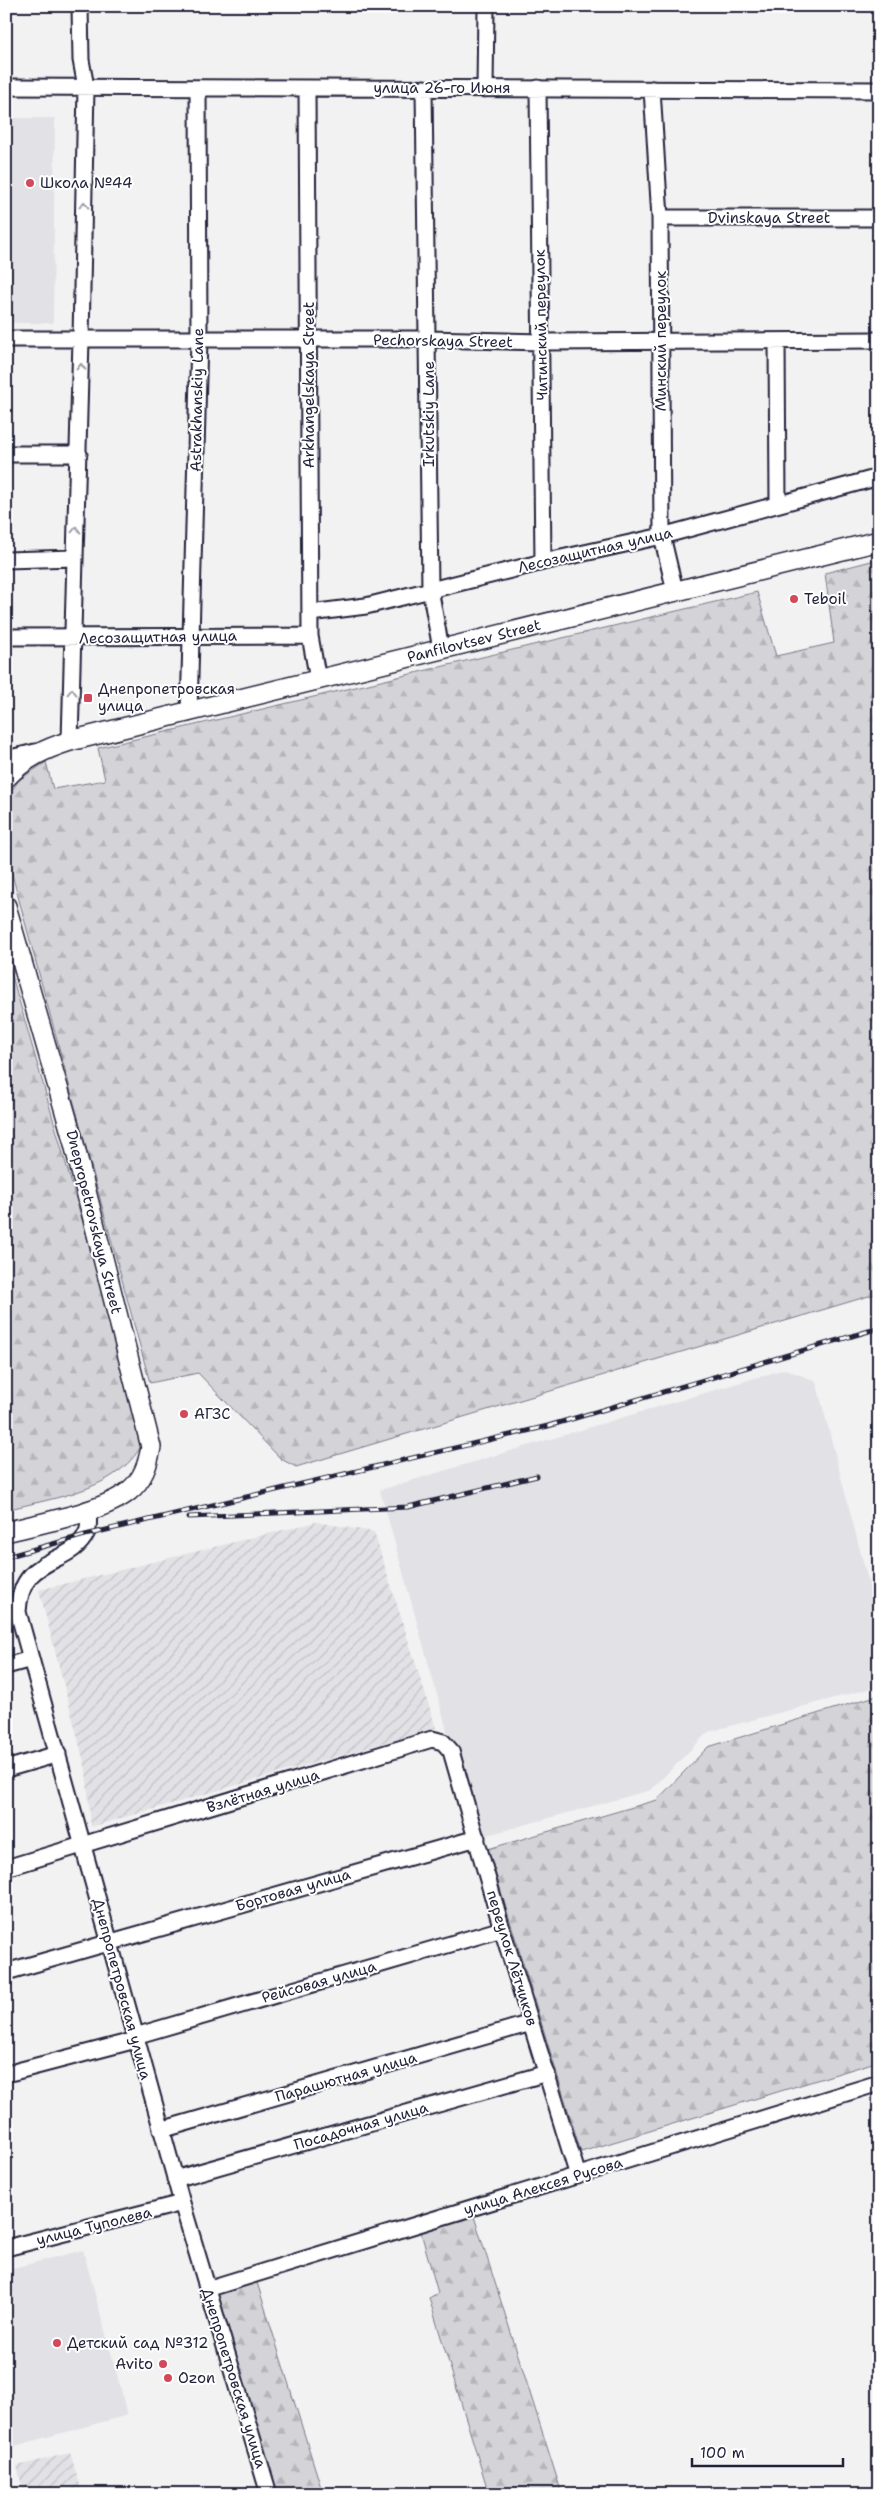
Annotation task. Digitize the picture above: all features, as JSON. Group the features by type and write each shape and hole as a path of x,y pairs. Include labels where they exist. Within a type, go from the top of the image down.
{"main road":[{"name":"Panfilovtsev Street","path":"70,741 879,541"},
{"path":"6,778 18,766 41,750 70,741"},
{"name":"Dnepropetrovskaya Street","path":"6,906 72,1136 151,1447 147,1466 129,1492 110,1503 6,1532"}],"street":[{"path":"70,741 86,88 80,60 80,6"},
{"path":"485,89 486,6"},
{"name":"улица 26-го Июня","path":"6,87 879,90"},
{"name":"Astrakhanskiy Lane","path":"189,713 199,339 198,88"},
{"name":"Arkhangelskaya Street","path":"307,88 310,636 318,680"},
{"name":"Irkutskiy Lane","path":"424,88 429,340 430,589 441,649"},
{"name":"Читинский переулок","path":"538,88 543,562"},
{"name":"Минский переулок","path":"652,89 660,218 662,536 675,591"},
{"name":"Dvinskaya Street","path":"660,218 879,218"},
{"name":"Pechorskaya Street","path":"6,339 542,342 879,340"},
{"path":"777,342 778,503"},
{"path":"6,454 78,454"},
{"name":"Лесозащитная улица","path":"310,613 366,606 543,562 662,536 879,477"},
{"path":"6,560 75,558"},
{"name":"Лесозащитная улица","path":"6,637 310,636"},
{"path":"6,760 41,750"},
{"name":"Днепропетровская улица","path":"88,1510 88,1530 85,1535 76,1546 42,1566 28,1579 19,1595 18,1612 161,2130 269,2494"},
{"path":"6,1666 31,1659"},
{"name":"Взлётная улица","path":"6,1868 432,1739 444,1742"},
{"name":"переулок Лётчиков","path":"444,1742 452,1751 502,1928 578,2176"},
{"path":"6,1769 58,1754"},
{"name":"Бортовая улица","path":"6,1972 476,1838"},
{"name":"Рейсовая улица","path":"6,2074 136,2038 502,1928"},
{"name":"Парашютная улица","path":"161,2130 531,2023"},
{"name":"Посадочная улица","path":"175,2179 547,2073"},
{"name":"улица Алексея Русова","path":"207,2289 879,2083"},
{"name":"улица Туполева","path":"6,2248 182,2203"}],"shaded area":[{"name":"Школа №44","path":"6,118 55,118 53,323 6,323"},
{"path":"785,1369 816,1381 879,1623 879,1686 708,1732 651,1790 477,1838 380,1490"},
{"path":"316,1522 374,1532 436,1728 91,1827 86,1770 39,1590"},
{"name":"Детский сад №312","path":"83,2250 128,2415 11,2447 6,2430 6,2270"},
{"path":"70,2453 83,2494 6,2494 22,2487 17,2466"}],"green space":[{"path":"879,559 879,1293 296,1467 281,1459 198,1373 150,1383 6,852 6,799 19,780 46,762 53,789 105,780 98,748 757,592 776,656 834,643 825,573"},
{"path":"6,955 145,1439 134,1456 120,1470 103,1481 65,1496 6,1510"},
{"path":"879,1695 879,2061 581,2152 488,1849 657,1800 708,1747"},
{"path":"472,2210 562,2494 489,2494 429,2298 438,2293 420,2229"},
{"path":"255,2276 323,2494 276,2494 214,2289"}],"railway":[{"path":"6,1557 85,1535 548,1426 879,1328"},
{"path":"189,1517 408,1507 537,1476"}],"place":[{"name":"Школа №44","path":"30,183"},
{"name":"Teboil","path":"794,599"},
{"name":"Днепропетровская улица","path":"88,698"},
{"name":"АГЗС","path":"184,1414"},
{"name":"Детский сад №312","path":"57,2343"},
{"name":"Avito","path":"163,2364"},
{"name":"Ozon","path":"168,2378"}]}
